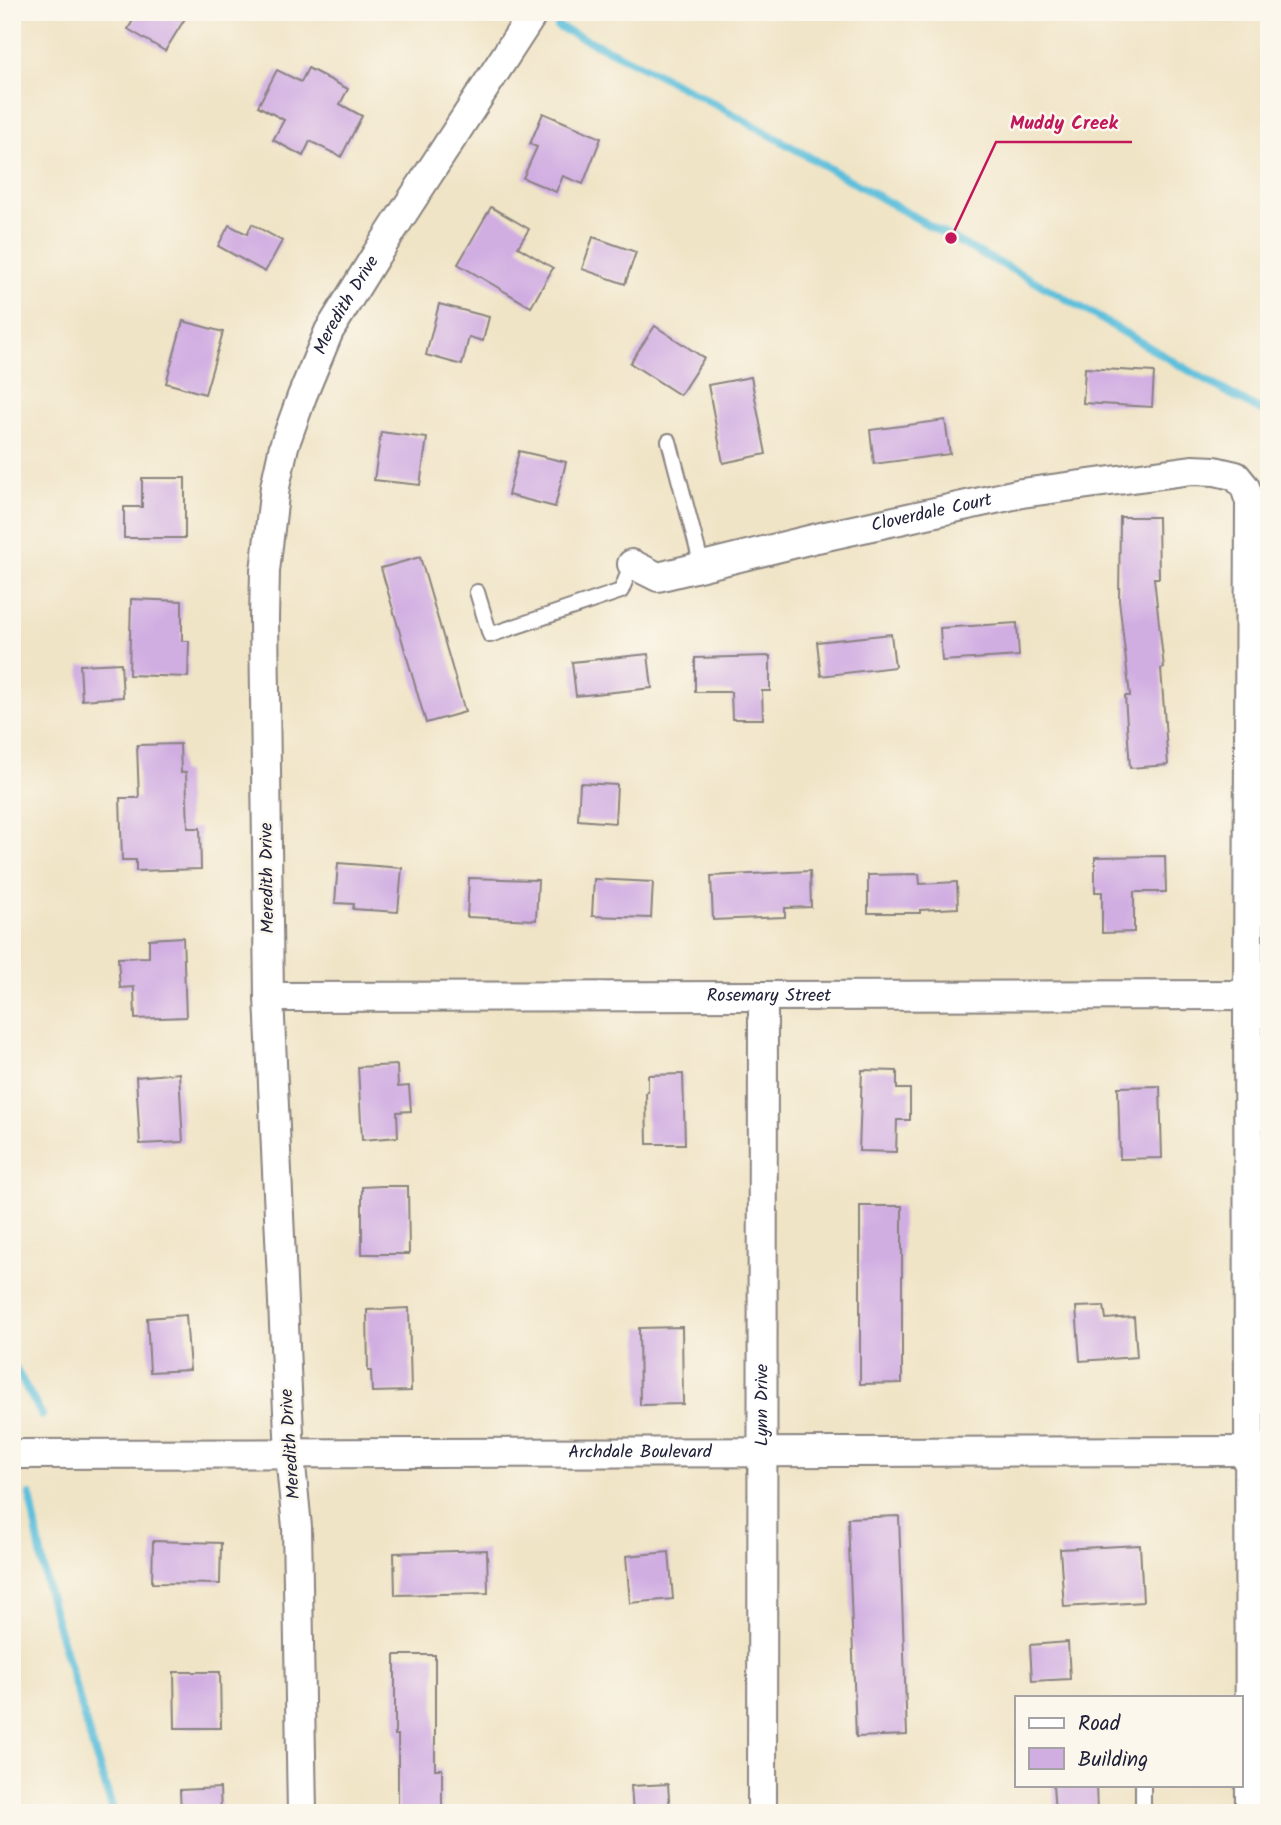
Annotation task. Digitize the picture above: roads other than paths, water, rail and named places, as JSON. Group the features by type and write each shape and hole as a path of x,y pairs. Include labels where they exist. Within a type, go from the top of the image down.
{"street":[{"name":"Meredith Drive","path":"302,1813 297,1527 290,1455 269,998 264,583 275,487 284,446 329,331 534,12"},
{"name":"Cloverdale Court","path":"632,564 658,577 817,538 1022,493 1192,470 1236,476 1245,487 1250,502 1258,995"},
{"name":"Rosemary Street","path":"269,998 1258,995"},
{"path":"1250,1813 1245,1720 1259,1672 1258,995"},
{"name":"Lynn Drive","path":"762,1813 763,997"},
{"name":"Archdale Boulevard","path":"12,1454 1259,1451"}],"lane":[{"path":"669,441 702,566"},
{"path":"477,592 490,635 621,592 632,564"},
{"path":"1143,1786 1143,1813"}],"waterway":[{"path":"558,27 708,100 960,243 1024,275 1269,415"},
{"path":"12,1363 42,1415"},
{"path":"30,1495 48,1592 114,1813"}],"place":[{"name":"Muddy Creek","path":"951,238"}]}
